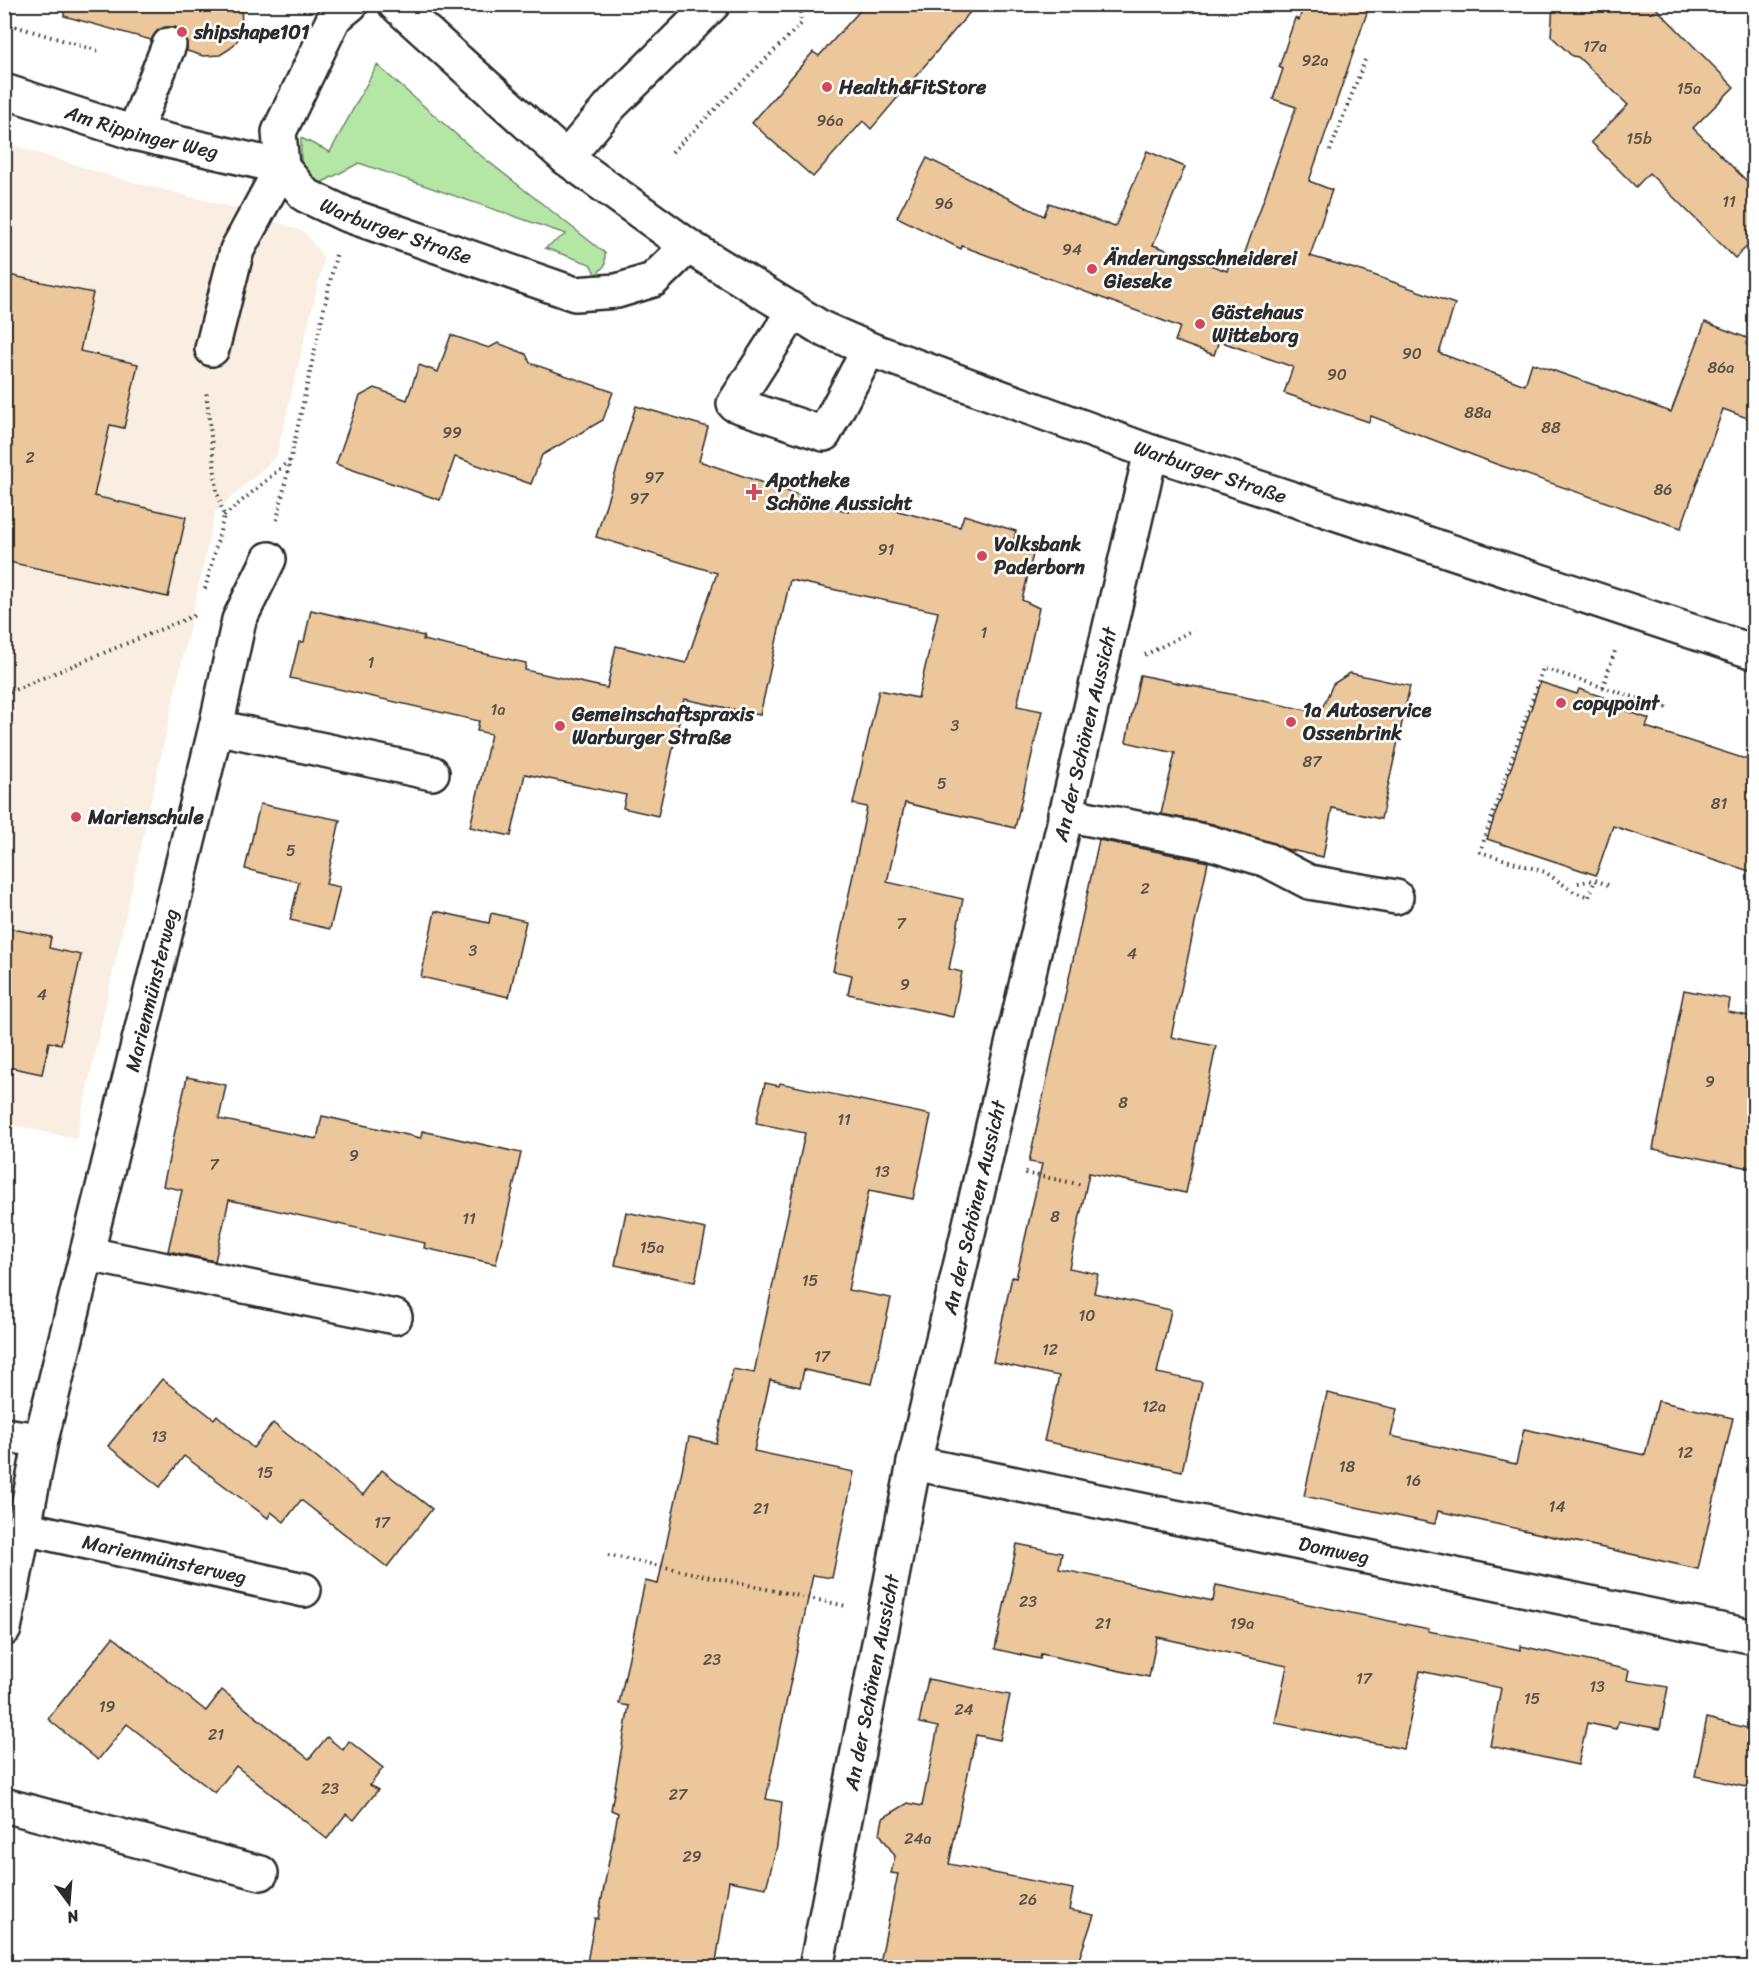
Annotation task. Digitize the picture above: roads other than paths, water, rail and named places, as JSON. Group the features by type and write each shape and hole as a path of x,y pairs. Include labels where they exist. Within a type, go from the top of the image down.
{"street":[{"path":"212,349 237,250 282,167 279,132 334,18 351,4"},
{"name":"Warburger Straße","path":"395,4 566,158 688,246 823,329 869,349 1151,452 1755,652"},
{"path":"566,158 611,105 713,4"},
{"path":"134,133 169,45"},
{"name":"Am Rippinger Weg","path":"4,91 134,133 282,167"},
{"name":"Warburger Straße","path":"282,167 305,195 345,214 575,294 617,291 653,280 688,246"},
{"path":"793,312 734,404 824,434 869,349"},
{"name":"An der Schönen Aussicht","path":"816,1968 914,1463 1151,452"},
{"name":"Marienmünsterweg","path":"4,1629 41,1440 216,727 239,620 269,559"},
{"path":"216,727 432,774"},
{"path":"1065,814 1208,842 1266,860 1309,882 1396,897"},
{"path":"88,1254 395,1317"},
{"path":"4,1435 41,1440"},
{"name":"Domweg","path":"914,1463 1755,1637"},
{"name":"Marienmünsterweg","path":"24,1528 304,1590"},
{"path":"4,1805 261,1873"}],"place":[{"name":"shipshape101","path":"182,32"},
{"name":"Health&FitStore","path":"827,87"},
{"name":"Änderungsschneiderei Gieseke","path":"1092,269"},
{"name":"Gästehaus Witteborg","path":"1200,324"},
{"name":"Apotheke Schöne Aussicht","path":"754,492"},
{"name":"Volksbank Paderborn","path":"982,556"},
{"name":"copypoint","path":"1561,703"},
{"name":"1a Autoservice Ossenbrink","path":"1291,722"},
{"name":"Gemeinschaftspraxis Warburger Straße","path":"560,726"},
{"name":"Marienschule","path":"76,817"}]}
